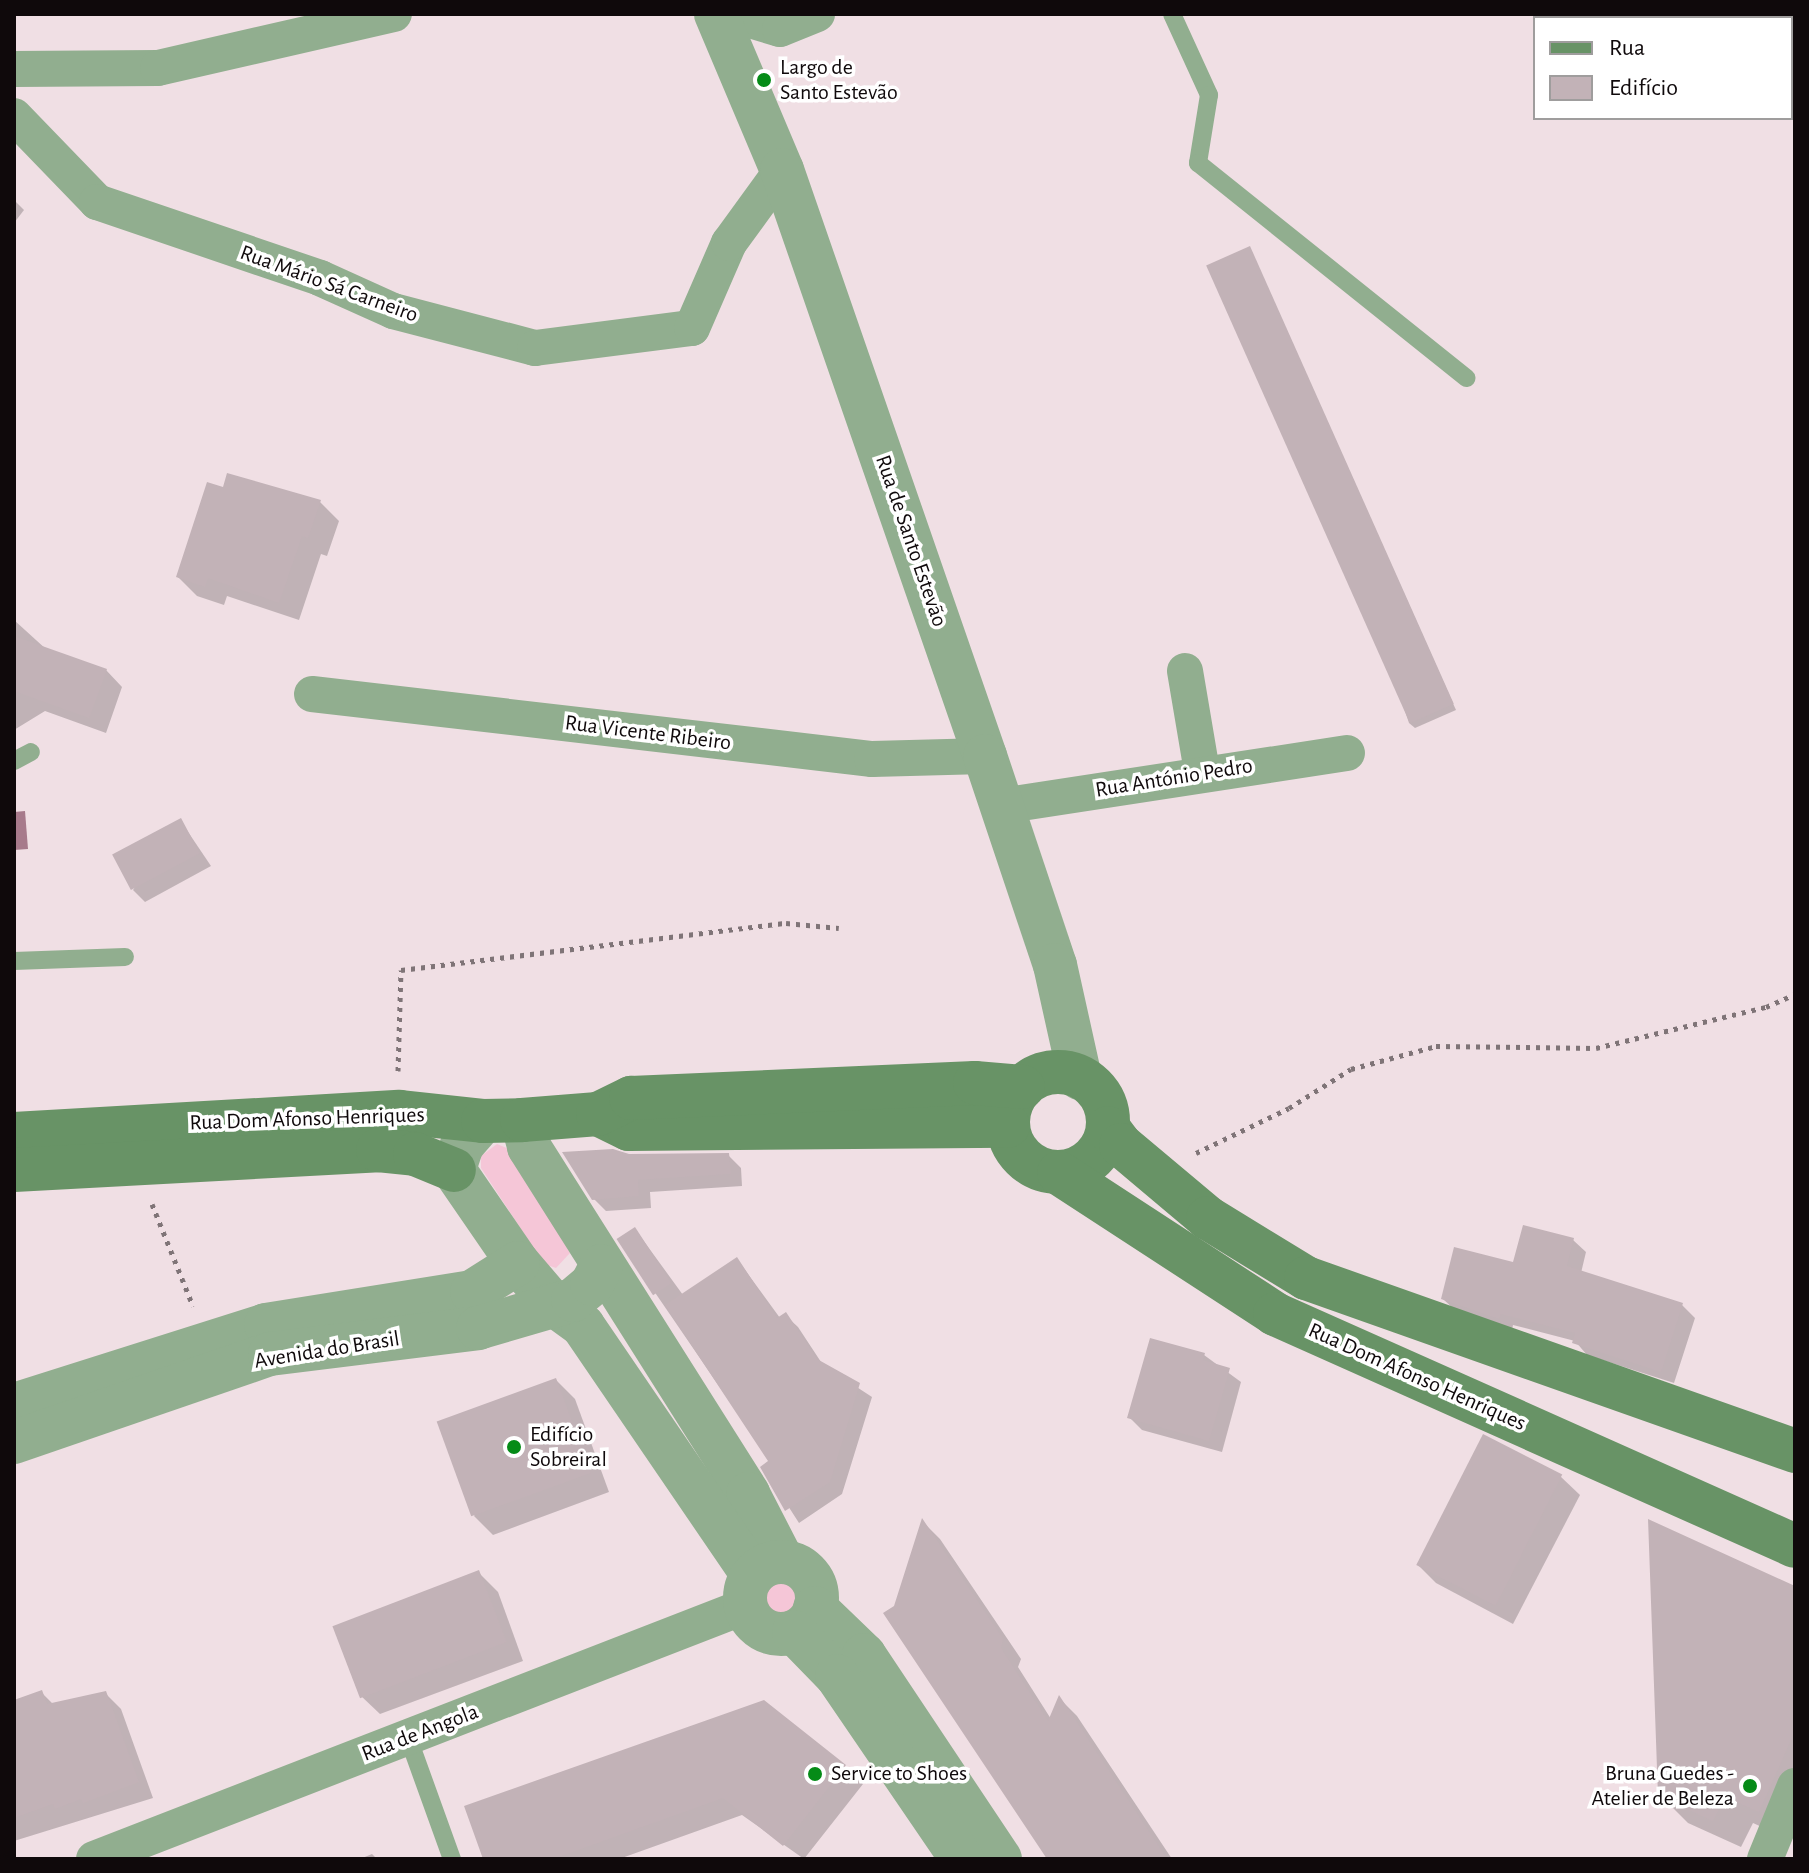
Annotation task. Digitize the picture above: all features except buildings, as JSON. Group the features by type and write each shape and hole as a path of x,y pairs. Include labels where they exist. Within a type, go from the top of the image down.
{"main road":[{"name":"Rua Dom Afonso Henriques","path":"14,1134 399,1112 502,1120 598,1114 629,1129 1016,1107 1050,1073 1080,1078"},
{"path":"1059,1173 1073,1170 1097,1154 1108,1128 1102,1098 1080,1078"},
{"name":"Rua Dom Afonso Henriques","path":"1016,1107 1019,1154 1044,1171 1059,1173 1275,1314 1795,1546"},
{"path":"1108,1128 1208,1218 1306,1278 1795,1451"},
{"name":"Rua Dom Afonso Henriques","path":"14,1170 378,1150 415,1154 454,1170"}],"street":[{"path":"14,69 158,68 394,14"},
{"name":"Rua de Santo Estevão","path":"716,14 782,170 985,756 1055,965 1080,1078"},
{"path":"730,14 780,29 817,14"},
{"name":"Rua Mário Sá Carneiro","path":"14,116 97,202 320,278 393,311 535,348 692,328 729,243 782,170"},
{"path":"1185,671 1202,771"},
{"name":"Rua Vicente Ribeiro","path":"312,694 872,759 985,756"},
{"name":"Rua António Pedro","path":"1001,806 1202,771 1347,753"},
{"path":"761,1581 583,1326 553,1304 518,1263 454,1170 462,1145 502,1120 529,1147 601,1266 748,1494 761,1581 764,1630 805,1620 864,1655 1000,1859"},
{"name":"Avenida do Brasil","path":"14,1405 266,1325 472,1292 518,1263"},
{"name":"Avenida do Brasil","path":"14,1442 270,1354 478,1328 582,1294 601,1266"},
{"path":"761,1581 806,1573 817,1595 805,1620"},
{"name":"Rua de Angola","path":"94,1859 408,1737 761,1581"},
{"path":"805,1620 837,1676 962,1859"},
{"path":"1765,1859 1795,1786"}],"lane":[{"path":"1172,14 1209,95 1198,163 1466,378"},
{"path":"14,961 125,957"},
{"path":"408,1737 452,1859"}],"path":[{"path":"398,1088 401,970 786,923 839,928"},
{"path":"1155,1172 1289,1108 1351,1069 1436,1046 1596,1048 1766,1007 1795,994"},
{"path":"162,1231 196,1314"}],"shaded area":[{"path":"25,811 28,849 14,850 14,812"},
{"path":"497,1144 509,1149 570,1253 556,1268 544,1264 481,1168 481,1156"},
{"path":"780,1576 795,1583 802,1598 795,1613 780,1620 765,1613 758,1598 765,1583"}],"place":[{"name":"Largo de Santo Estevão","path":"764,80"},
{"name":"Edifício Sobreiral","path":"514,1447"},
{"name":"Service to Shoes","path":"815,1774"},
{"name":"Bruna Guedes - Atelier de Beleza","path":"1750,1786"}]}
